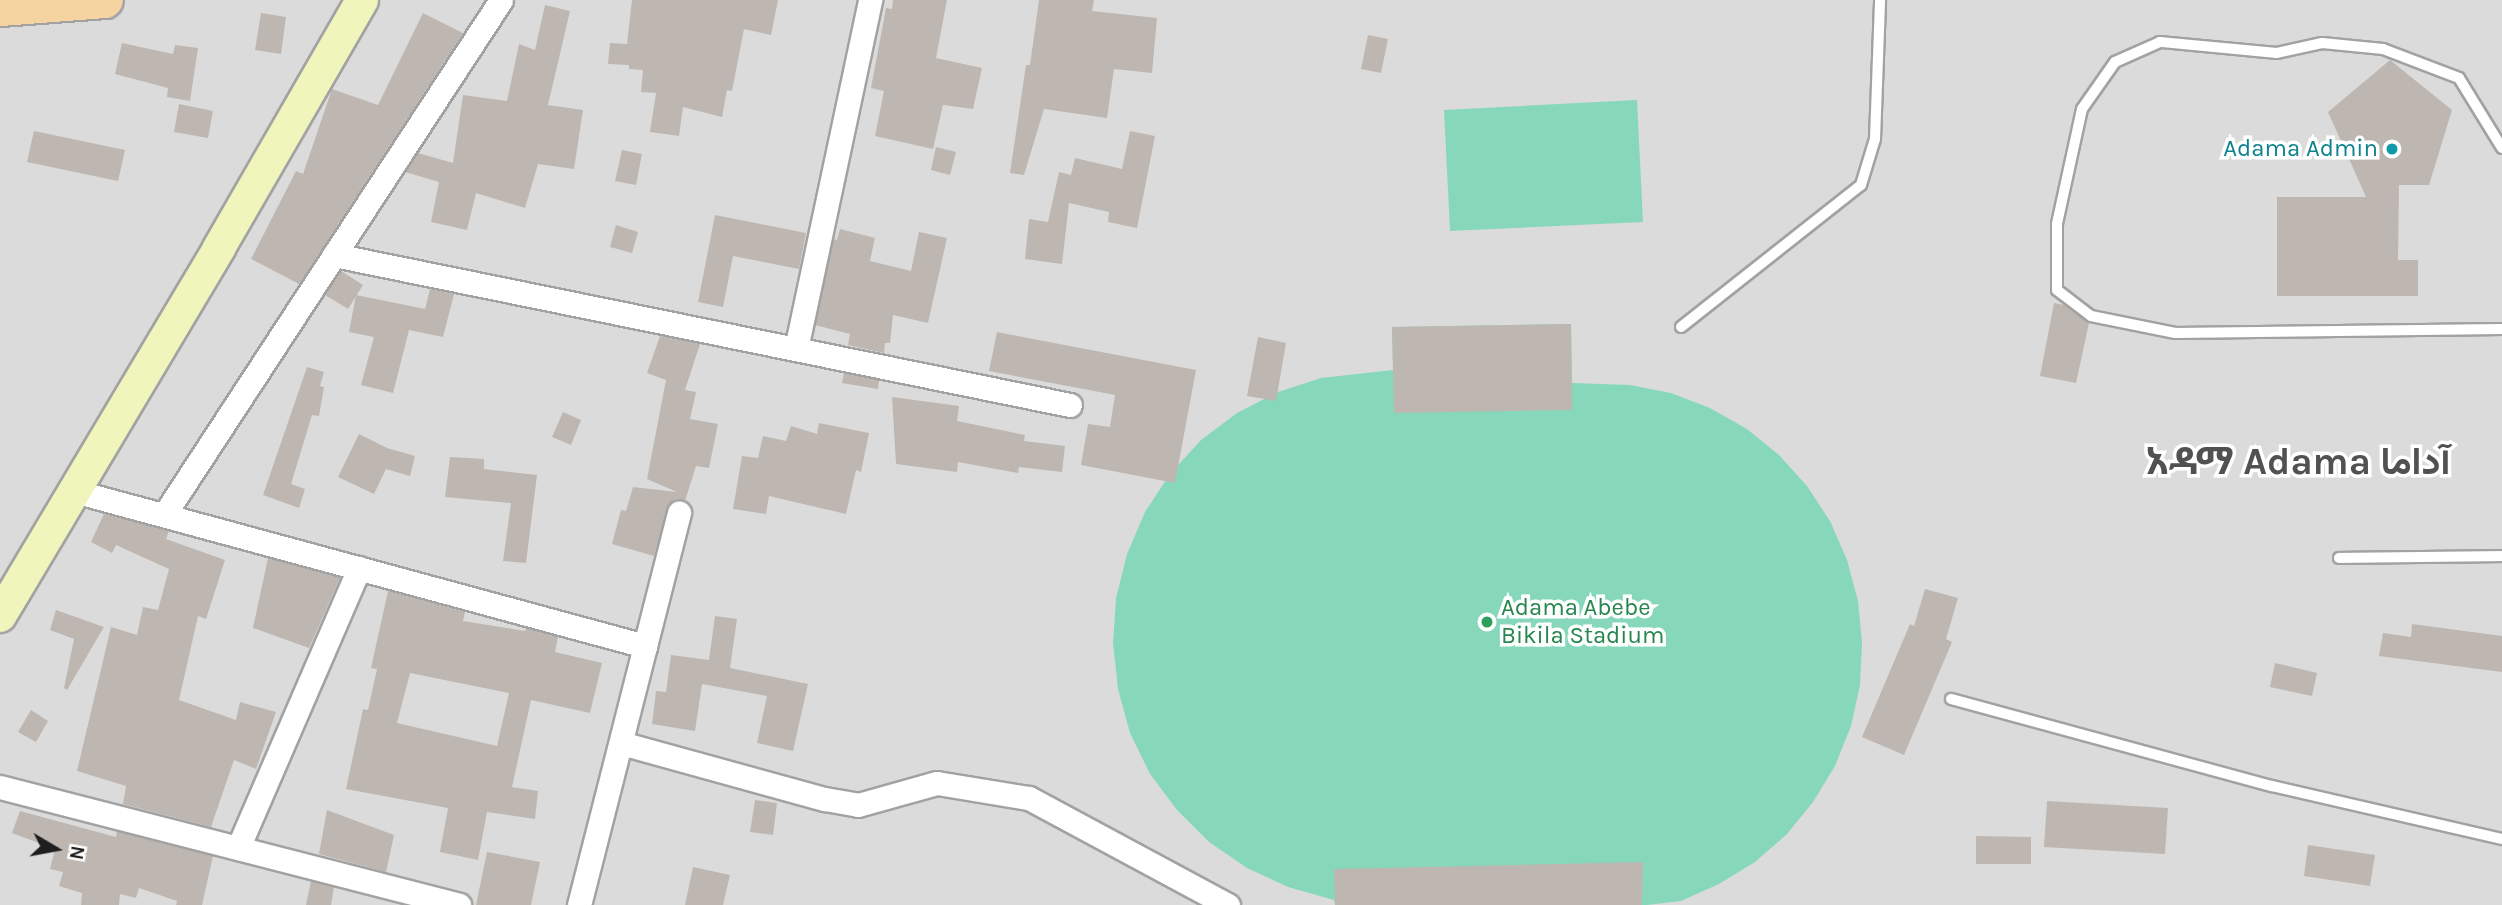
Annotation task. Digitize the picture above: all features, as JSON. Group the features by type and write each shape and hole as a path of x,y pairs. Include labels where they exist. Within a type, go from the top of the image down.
{"main road":[{"path":"0,8 106,0"}],"street":[{"path":"0,616 219,248 362,0"},
{"path":"164,515 501,0"},
{"path":"796,349 870,0"},
{"path":"334,255 1070,404"},
{"path":"74,491 645,646"},
{"path":"579,905 679,513"},
{"path":"238,848 359,568"},
{"path":"621,743 825,799 858,804 937,783 1029,798 1228,905"},
{"path":"0,787 460,905"}],"lane":[{"path":"1681,327 1861,186 1875,139 1880,0"},
{"path":"2502,148 2459,78 2383,49 2322,43 2277,53 2161,42 2115,62 2082,109 2057,223 2057,290 2091,316 2175,333 2502,329"},
{"path":"2339,558 2502,556"},
{"path":"1951,699 2272,786 2502,839"}],"shaded area":[{"path":"0,0 2502,0 2502,905 0,905"}],"green space":[{"path":"1637,100 1643,222 1450,231 1444,110"},
{"name":"Adama Abebe Bikila Stadium","path":"1571,324 1572,383 1630,385 1671,393 1710,408 1747,429 1779,455 1807,486 1830,521 1847,560 1858,601 1862,643 1860,685 1851,726 1835,766 1813,802 1787,834 1755,862 1719,884 1681,901 1647,905 1335,905 1334,900 1288,887 1247,868 1209,842 1177,810 1150,774 1130,733 1118,689 1113,643 1116,598 1127,554 1145,512 1170,474 1201,440 1237,413 1278,392 1321,378 1393,370 1392,327"}],"building":[{"path":"632,0 778,0 771,35 744,29 732,91 727,90 722,117 683,107 679,136 650,132 656,93 641,92 643,70 629,69 629,65 608,64 610,43 627,44"},
{"path":"893,0 947,0 936,58 982,68 973,109 943,105 933,149 875,136 884,91 871,88 886,8 892,9"},
{"path":"1039,0 1094,0 1092,11 1157,18 1152,73 1114,69 1107,118 1044,109 1024,175 1010,173"},
{"path":"545,5 570,11 548,105 583,110 574,169 538,164 525,208 476,193 467,230 431,222 439,182 405,172 418,153 453,163 463,95 507,101 519,44 535,50"},
{"path":"261,13 286,17 281,54 255,50"},
{"path":"423,13 463,33 299,284 251,259 296,171 303,174 332,89 378,105"},
{"path":"1368,35 1388,39 1381,73 1361,69"},
{"path":"122,43 173,54 175,45 198,48 190,101 167,97 168,88 115,74"},
{"path":"2390,60 2452,110 2429,185 2399,185 2398,260 2418,260 2418,296 2277,296 2277,197 2366,197 2328,112"},
{"path":"179,104 213,111 208,138 174,132"},
{"path":"34,131 125,150 118,181 27,162"},
{"path":"1130,131 1155,136 1137,228 1108,222 1109,212 1069,203 1062,264 1025,259 1029,219 1048,222 1059,172 1071,175 1075,158 1122,169"},
{"path":"936,147 956,152 950,175 931,170"},
{"path":"622,150 642,154 636,185 615,181"},
{"path":"715,215 806,233 799,269 733,256 723,307 698,302"},
{"path":"616,225 638,232 632,253 610,247"},
{"path":"840,229 875,238 870,261 911,271 919,232 947,238 928,323 893,315 890,343 885,343 884,353 848,345 850,334 815,325 834,239 837,240"},
{"path":"341,271 363,285 348,309 325,295"},
{"path":"430,289 454,294 443,337 409,330 393,393 361,385 374,337 349,332 356,295 425,309"},
{"path":"2054,303 2064,305 2089,323 2076,383 2040,376"},
{"path":"1571,324 1572,410 1394,413 1392,327"},
{"path":"997,332 1196,370 1175,483 1081,465 1088,424 1110,427 1115,395 989,371"},
{"path":"660,336 700,344 685,390 696,392 690,419 718,424 709,468 696,466 685,501 676,499 669,504 654,556 612,544 621,510 626,511 633,487 677,492 647,479 666,380 647,373"},
{"path":"1258,337 1286,343 1276,401 1247,396"},
{"path":"307,367 324,372 320,386 324,387 319,416 312,415 291,484 305,489 299,508 263,495"},
{"path":"844,373 879,380 878,389 842,383"},
{"path":"892,397 959,406 957,421 1025,435 1024,441 1065,446 1062,472 1019,467 1018,473 958,462 957,472 896,464"},
{"path":"563,412 581,420 571,445 552,437"},
{"path":"819,423 869,433 861,472 856,470 846,514 769,496 766,514 733,509 742,456 758,458 763,436 786,441 791,426 817,434"},
{"path":"359,434 387,448 415,456 410,476 386,469 374,494 338,477"},
{"path":"450,457 484,459 484,469 537,475 526,563 503,561 511,503 445,497"},
{"path":"104,514 169,531 166,539 225,560 206,619 198,616 179,700 236,720 240,702 276,712 256,769 234,760 211,827 123,804 126,786 77,771 111,627 137,635 143,607 158,610 169,569 116,545 112,553 91,542"},
{"path":"268,558 340,578 309,648 253,628"},
{"path":"1925,589 1958,598 1946,639 1952,642 1904,755 1862,737 1910,624 1914,626"},
{"path":"388,591 465,612 463,621 525,631 526,628 558,637 555,652 602,663 590,713 531,700 512,787 538,791 535,819 487,812 478,860 440,852 448,808 346,789 363,709 368,710 377,669 371,668","holes":["410,673 509,693 497,746 397,723"]},
{"path":"56,610 104,627 67,690 64,688 74,639 50,630"},
{"path":"715,616 737,619 730,668 808,684 793,751 757,743 767,696 702,684 695,731 652,724 656,691 666,692 671,655 709,660"},
{"path":"2412,624 2502,636 2502,672 2379,656 2383,633 2411,637"},
{"path":"2275,663 2317,673 2312,696 2270,687"},
{"path":"31,710 48,721 36,742 18,732"},
{"path":"755,800 777,803 773,835 750,832"},
{"path":"2047,801 2168,808 2165,854 2044,847"},
{"path":"327,810 394,835 386,872 319,854"},
{"path":"20,811 116,837 117,831 213,856 202,905 176,905 177,901 139,888 136,898 120,894 119,905 81,905 82,893 59,886 63,872 50,869 55,849 12,833"},
{"path":"1976,836 2031,837 2031,864 1976,864"},
{"path":"2308,845 2375,855 2370,886 2304,876"},
{"path":"487,852 540,862 531,905 476,905"},
{"path":"1643,862 1642,905 1335,905 1334,869"},
{"path":"693,867 730,875 723,905 685,905"},
{"path":"311,881 334,887 331,905 306,905"}],"place":[{"name":"Adama Admin","path":"2392,149"},
{"name":"Adama Abebe Bikila Stadium","path":"1487,622"}],"district":[{"name":"አዳማ Adama آداما","path":"2298,462"}]}
